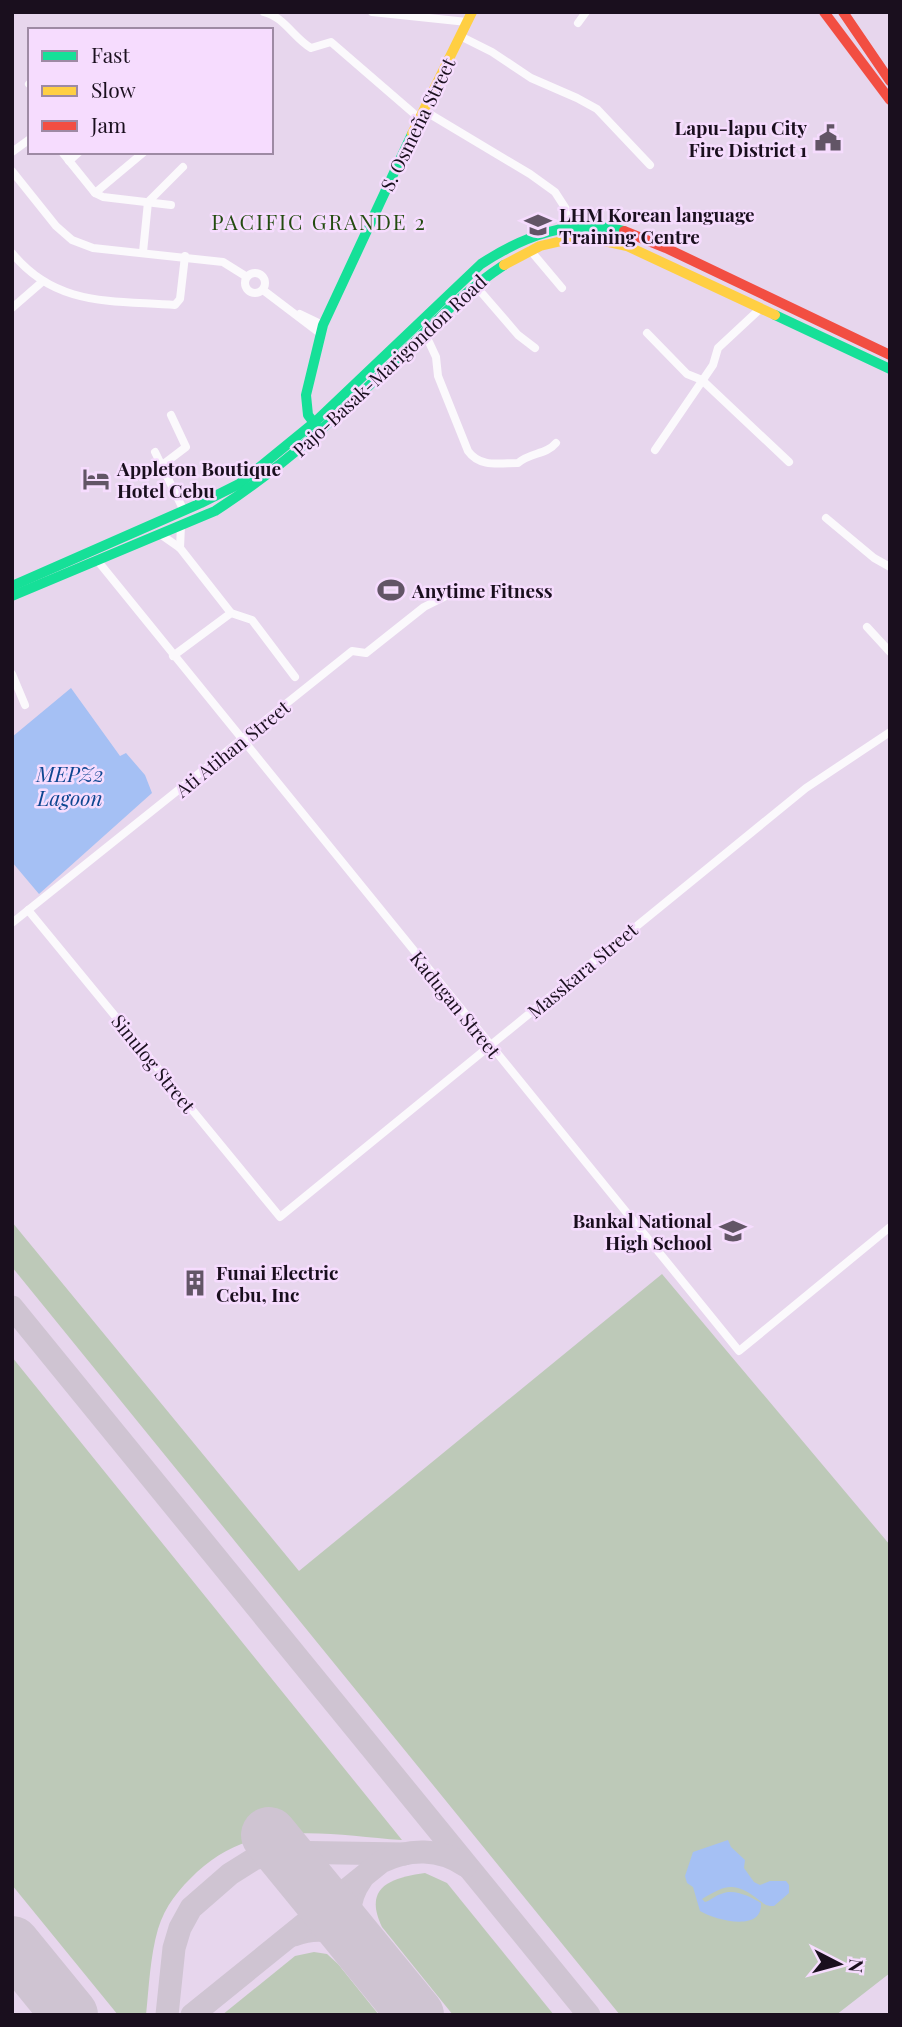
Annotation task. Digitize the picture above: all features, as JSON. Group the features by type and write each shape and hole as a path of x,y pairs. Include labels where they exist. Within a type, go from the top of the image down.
{"main road":[{"path":"824,12 890,100"},
{"path":"843,12 890,81"},
{"name":"S. Osmeña Street","path":"317,428 307,415 306,395 322,329 469,17"},
{"name":"Pajo-Basak-Marigondon Road","path":"317,428 481,264 505,248 524,240 577,226 598,226 621,231 890,355"},
{"name":"Pajo-Basak-Marigondon Road","path":"12,596 215,511 246,492 421,336 474,285 503,263 530,250 570,238 605,239 649,256 890,369"},
{"path":"782,318 786,306"},
{"name":"Pajo-Basak-Marigondon Road","path":"12,586 239,484 300,442"}],"street":[{"path":"264,12 273,14 311,48 331,42 421,114 530,174 555,192 577,226"},
{"path":"372,12 469,17"},
{"path":"578,23 586,12"},
{"path":"460,36 492,52 531,78 597,109 650,165"},
{"path":"12,152 28,140"},
{"path":"64,154 103,197 171,205"},
{"path":"69,160 76,154"},
{"path":"96,192 142,154"},
{"path":"143,252 148,202 183,167"},
{"path":"12,171 56,226 72,240 93,248 223,262 247,277"},
{"path":"530,250 562,288"},
{"path":"12,253 27,271 42,282 80,297 175,305 180,299 185,256"},
{"path":"252,273 261,275 265,281 263,290 257,294 250,293 245,287 247,277 252,273"},
{"path":"12,308 42,282"},
{"path":"474,285 518,335 535,348"},
{"path":"263,290 286,308 322,329"},
{"path":"655,450 713,365 718,348 761,308"},
{"path":"647,333 687,374 702,380 789,462"},
{"path":"421,336 429,342 436,357 438,376 468,452 474,459 482,463 519,463 526,456 549,451 556,443"},
{"path":"161,466 186,447 171,415"},
{"path":"155,452 184,511"},
{"path":"826,519 874,558 890,567"},
{"path":"180,548 181,525"},
{"path":"160,534 180,548 231,613 252,620 295,677"},
{"name":"Kadugan Street","path":"97,560 739,1351 890,1227"},
{"name":"Ati Atihan Street","path":"12,923 352,651 366,653 424,607 458,590"},
{"path":"173,656 231,613"},
{"path":"867,627 890,652"},
{"path":"12,674 25,705"},
{"name":"Masskara Street","path":"280,1217 806,788 890,732"},
{"name":"Sinulog Street","path":"28,910 280,1217"}],"green space":[{"path":"12,1222 299,1571 662,1274 890,1545 890,1973 836,2015 620,2015 12,1267"},
{"path":"12,1357 402,1840 320,1833 269,1836 244,1843 220,1855 190,1878 173,1898 165,1913 153,1950 146,2015 118,2015 12,1885"},
{"path":"425,1873 447,1883 554,2015 453,2015 382,1927 377,1913 376,1902 383,1887 401,1878"},
{"path":"314,1952 327,1954 338,1964 379,2015 222,2015 295,1956"}],"water":[{"name":"MEPZ2 Lagoon","path":"71,688 120,756 126,753 145,775 152,793 39,894 12,862 12,737"},
{"path":"728,1840 731,1847 745,1860 744,1868 754,1882 760,1885 770,1881 786,1881 789,1885 789,1893 774,1906 765,1904 743,1890 730,1887 702,1899 705,1902 726,1892 752,1898 761,1903 760,1912 747,1921 716,1918 700,1911 693,1887 687,1883 685,1876 693,1852"}],"taxiway":[{"path":"12,1307 589,2015"},
{"path":"167,2015 174,1948 180,1928 191,1908 230,1874 254,1859 278,1852 404,1854"},
{"path":"192,2015 381,1862 402,1854 424,1852 446,1856 466,1866"},
{"path":"360,1946 350,1913 353,1896 361,1880"},
{"path":"294,1935 328,1931 344,1936 360,1946"}],"runway":[{"path":"269,1835 416,2015"},
{"path":"12,1944 70,2015"}],"traffic: fast":[{"path":"318,428 308,415 306,395 323,325 412,134"},
{"path":"12,586 239,484 316,421 481,264 498,254 532,237 568,228 605,227 624,231"},
{"path":"12,596 215,511 264,477 309,440 448,310 504,265"},
{"path":"775,315 890,369"}],"traffic: slow":[{"path":"412,134 472,12"},
{"path":"504,265 540,246 566,240 595,239 627,246 775,315"}],"traffic: jam":[{"path":"824,12 890,100"},
{"path":"843,12 890,81"},
{"path":"624,231 666,248 890,355"}],"place":[{"name":"Lapu-lapu City Fire District 1","path":"828,138"},
{"name":"LHM Korean language Training Centre","path":"538,225"},
{"name":"Appleton Boutique Hotel Cebu","path":"96,479"},
{"name":"Anytime Fitness","path":"391,590"},
{"name":"Bankal National High School","path":"733,1231"},
{"name":"Funai Electric Cebu, Inc","path":"195,1283"}],"district":[{"name":"PACIFIC GRANDE 2","path":"319,221"}]}
